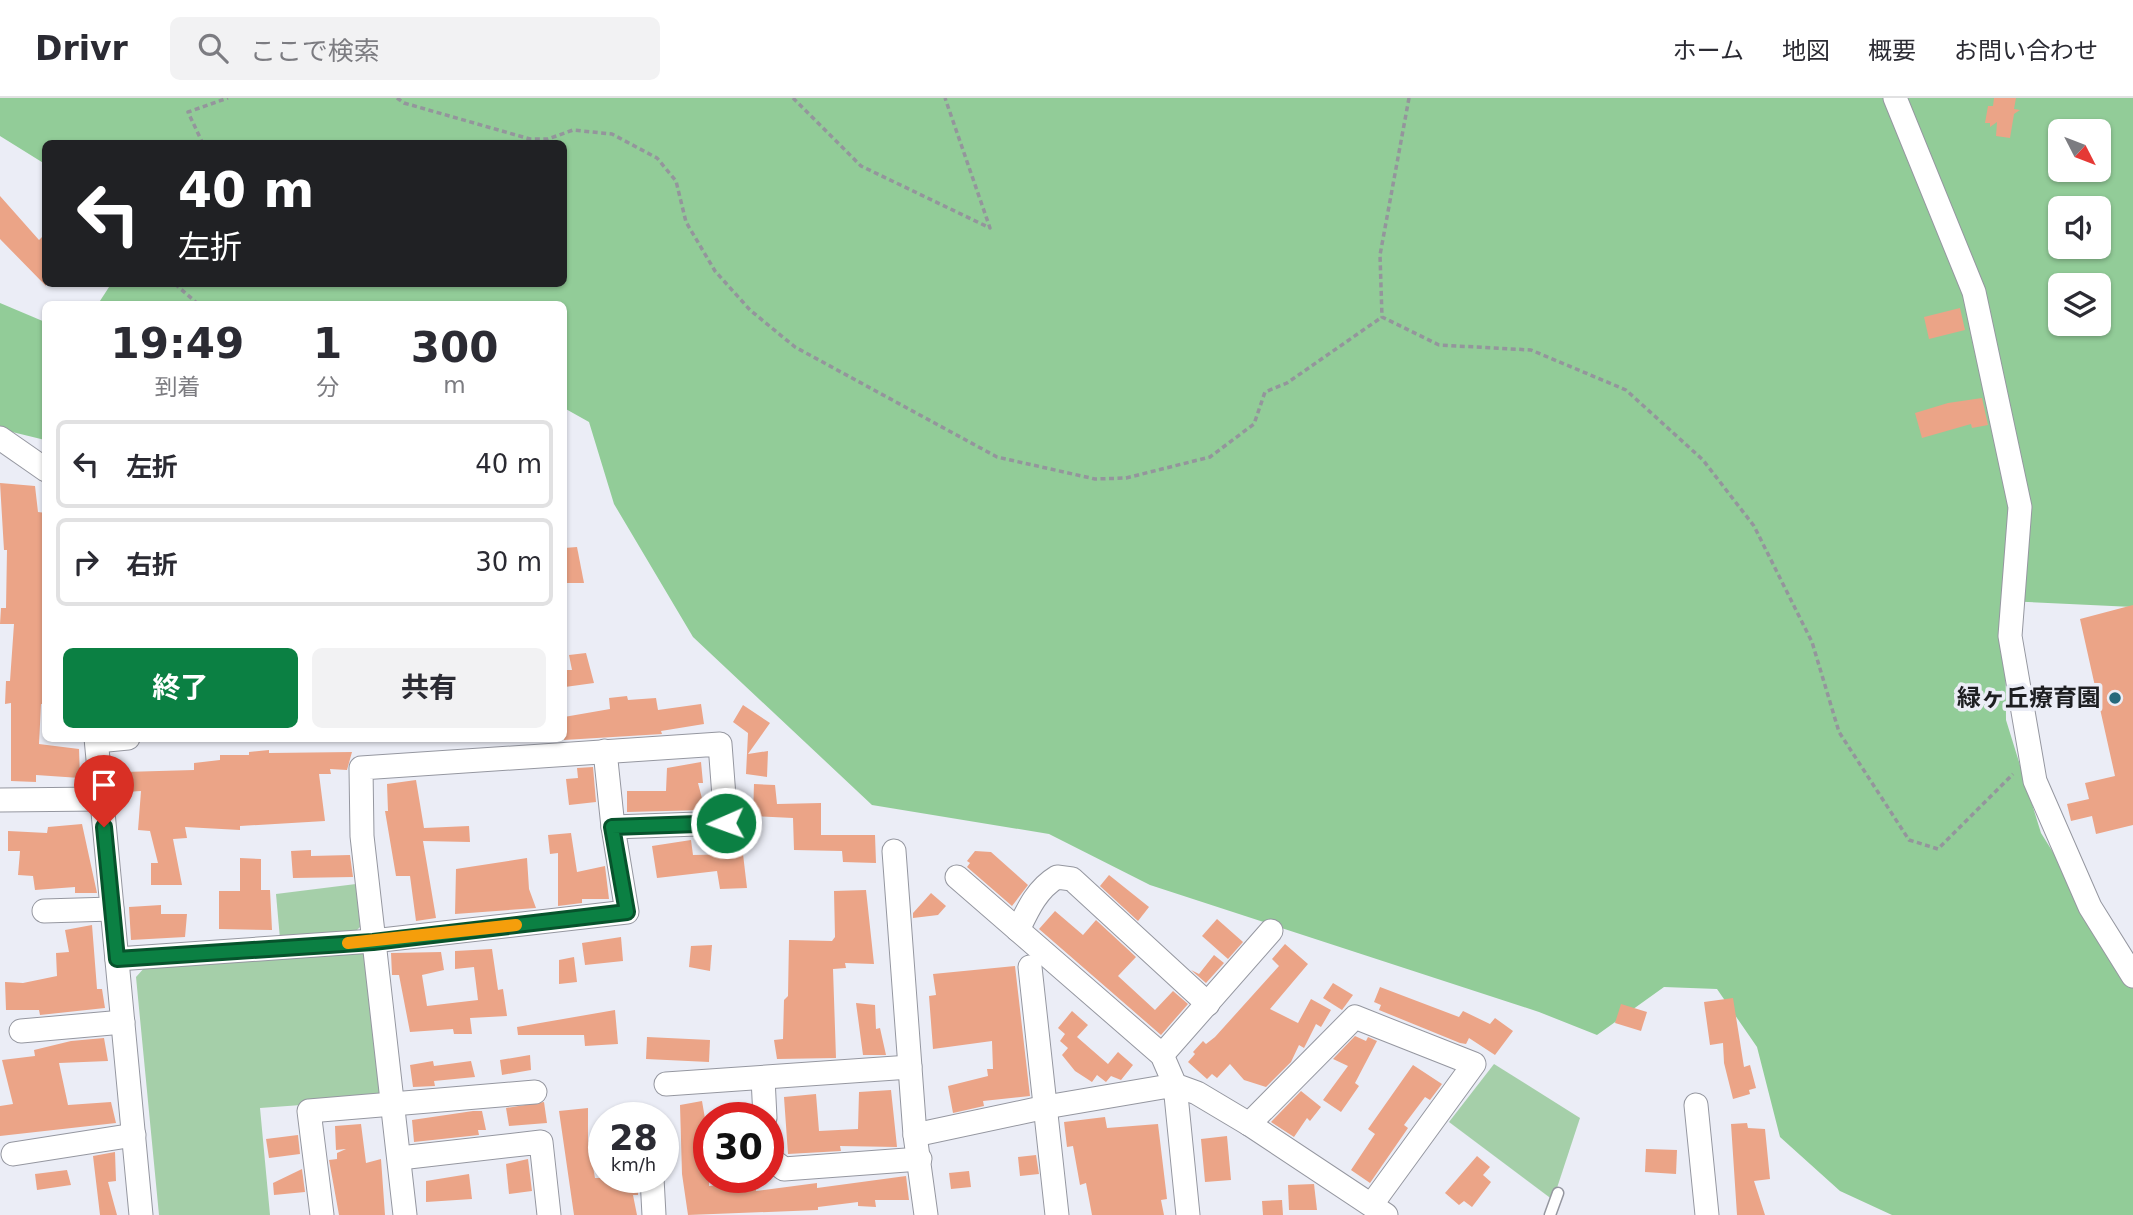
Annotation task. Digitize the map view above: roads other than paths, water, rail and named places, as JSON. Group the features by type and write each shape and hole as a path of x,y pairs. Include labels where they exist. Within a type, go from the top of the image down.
{"street":[{"path":"1895,98 1974,292 2020,507 2010,636 2035,780 2090,906 2133,976"},
{"path":"0,438 42,467"},
{"path":"97,742 141,1215"},
{"path":"405,1215 362,836 361,768 720,744 726,823 612,827"},
{"path":"117,959 373,942 627,912 612,827 606,751"},
{"path":"0,800 102,799"},
{"path":"894,850 915,1135 926,1215"},
{"path":"957,877 1162,1055 1175,1085 1188,1215"},
{"path":"1018,930 1030,905 1046,884 1058,877 1072,880 1208,1004"},
{"path":"44,911 112,909"},
{"path":"1162,1055 1271,931"},
{"path":"1030,967 1057,1215"},
{"path":"915,1135 1046,1107 1175,1085 1197,1093 1249,1124 1382,1212 1474,1064 1355,1017 1249,1124"},
{"path":"20,1031 123,1022"},
{"path":"666,1084 910,1067"},
{"path":"763,1078 764,1102"},
{"path":"322,1215 309,1111 535,1092"},
{"path":"1696,1105 1707,1215"},
{"path":"13,1154 134,1135"},
{"path":"400,1158 541,1142 549,1215"},
{"path":"784,1169 920,1159"},
{"path":"653,1193 654,1215"}],"lane":[{"path":"1550,1215 1558,1193"}],"place":[{"name":"緑ヶ丘療育園","path":"2115,698"}]}
